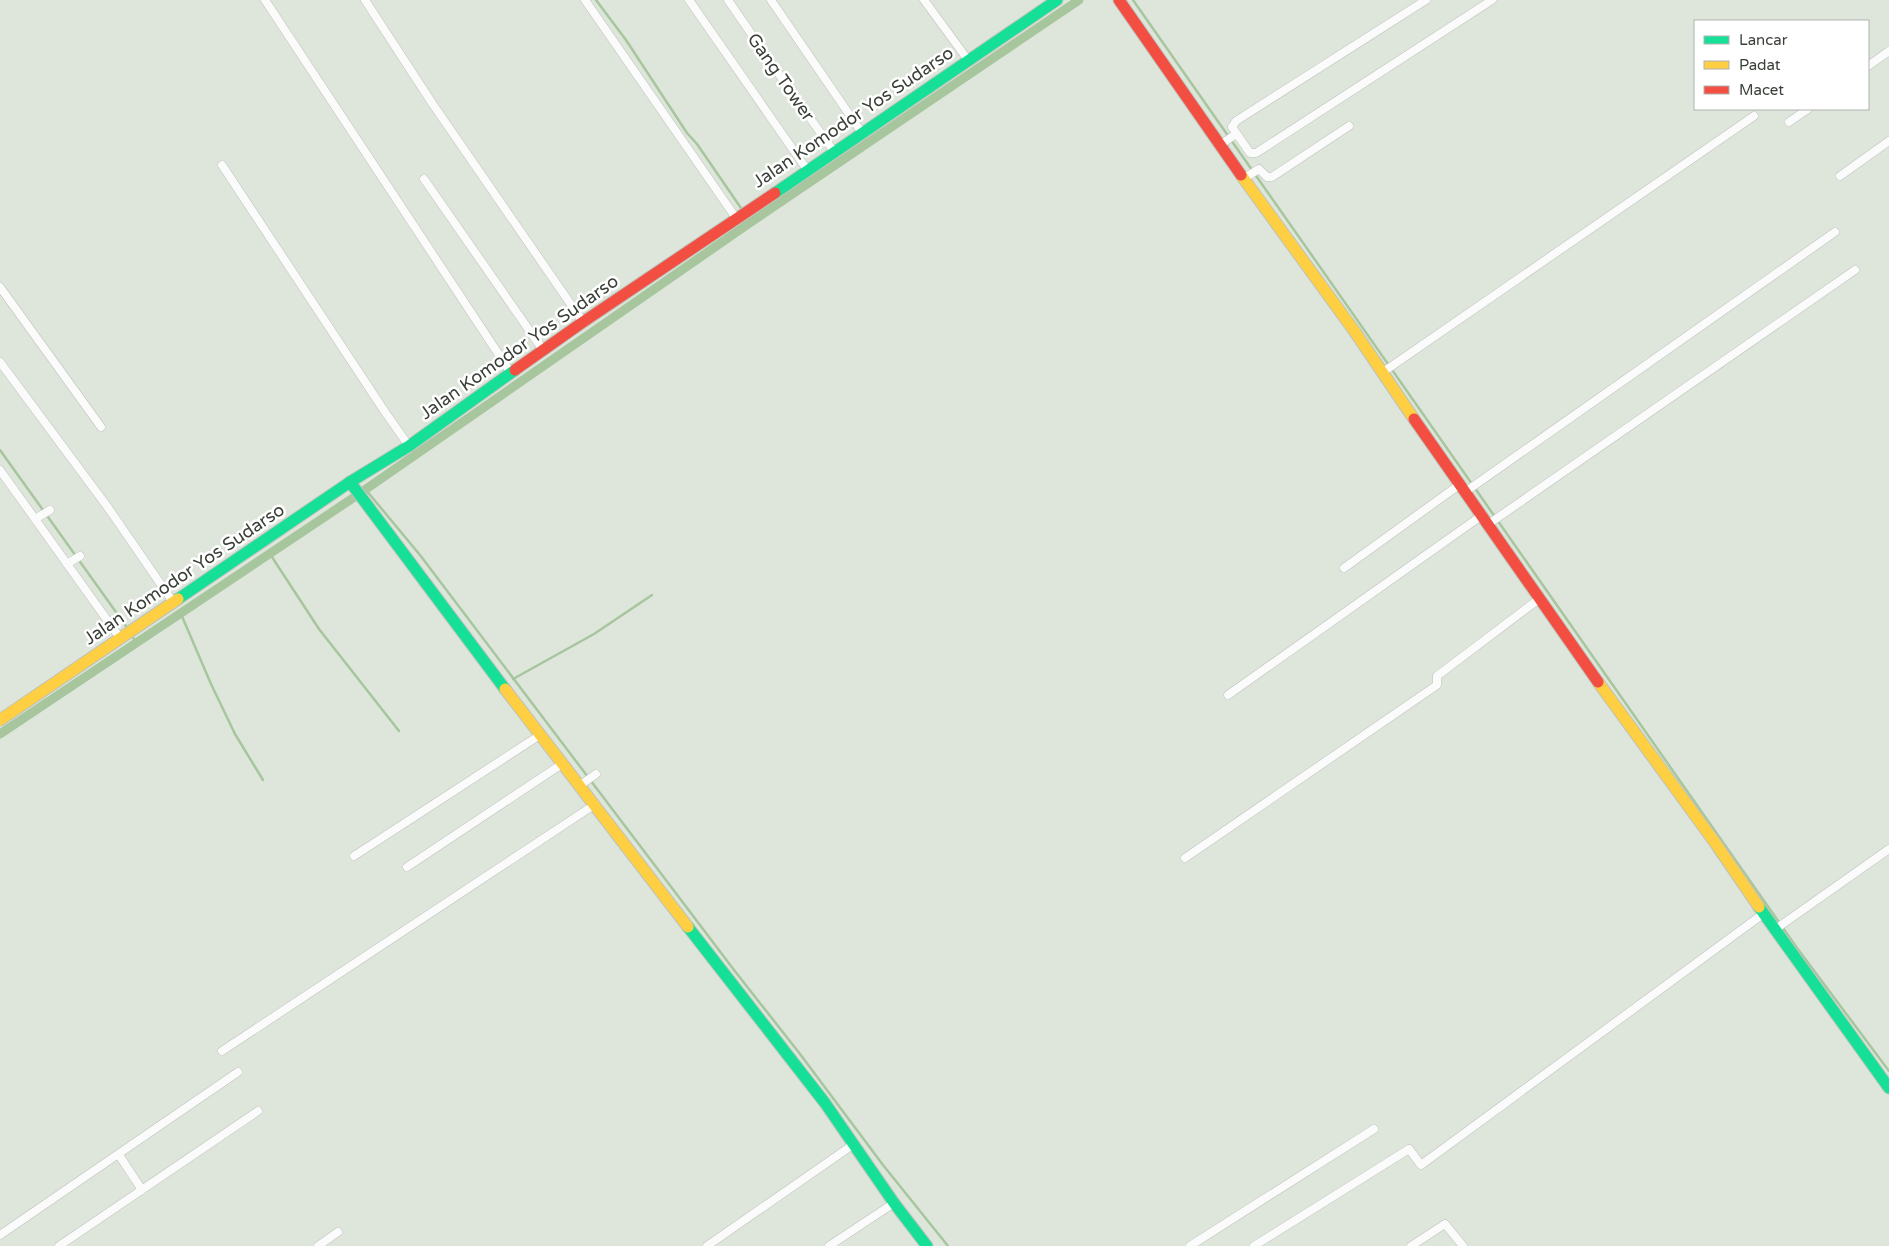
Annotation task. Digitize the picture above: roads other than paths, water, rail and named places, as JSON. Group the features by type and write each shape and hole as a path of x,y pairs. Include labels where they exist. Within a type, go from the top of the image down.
{"street":[{"path":"265,0 511,373"},
{"path":"364,0 432,103 583,322"},
{"path":"585,0 742,214"},
{"path":"689,0 808,171"},
{"name":"Gang Tower","path":"728,0 835,153"},
{"path":"772,0 862,133"},
{"path":"924,0 968,60"},
{"name":"Jalan Komodor Yos Sudarso","path":"0,720 173,602 352,485 583,322 835,153 1057,0"},
{"path":"1119,0 1222,144 1248,176 1388,369 1464,489 1539,599 1889,1088"},
{"path":"1426,0 1236,121 1232,128 1234,135 1250,153 1256,153 1492,0"},
{"path":"1869,65 1889,51"},
{"path":"1790,122 1807,110"},
{"path":"1388,369 1754,116"},
{"path":"1248,176 1259,169 1267,177 1272,177 1349,126"},
{"path":"1222,144 1234,135"},
{"path":"1840,176 1889,141"},
{"path":"222,164 409,446"},
{"path":"424,180 543,350"},
{"path":"1344,568 1464,489 1478,483 1835,232"},
{"path":"1228,695 1486,521 1500,516 1855,270"},
{"path":"0,287 101,427"},
{"path":"0,362 109,509 173,602"},
{"path":"0,470 38,518 120,638"},
{"path":"352,485 562,764 582,784 594,805 825,1103 894,1203 927,1246"},
{"path":"38,518 50,510"},
{"path":"70,563 80,556"},
{"path":"1185,858 1437,685 1437,676 1539,599"},
{"path":"354,856 540,735"},
{"path":"407,867 562,764"},
{"path":"582,784 594,775"},
{"path":"222,1051 594,805"},
{"path":"1776,929 1889,849"},
{"path":"1254,1246 1408,1149 1421,1165 1763,914"},
{"path":"0,1235 238,1072"},
{"path":"59,1246 258,1111"},
{"path":"1190,1246 1374,1130"},
{"path":"707,1246 854,1144"},
{"path":"119,1155 142,1190"},
{"path":"829,1246 894,1203"},
{"path":"1411,1246 1445,1224 1463,1246"},
{"path":"318,1246 338,1232"}],"waterway":[{"path":"596,0 626,40 687,133 697,144 743,211"},
{"path":"0,734 356,496 751,222 1079,0"},
{"path":"1133,0 1797,948 1889,1071"},
{"path":"746,215 751,222"},
{"path":"0,450 126,626"},
{"path":"366,490 420,555 883,1165 948,1246"},
{"path":"270,554 319,629 399,731"},
{"path":"513,679 594,634 652,595"},
{"path":"181,614 235,734 263,780"},
{"path":"133,638 137,643"}]}
